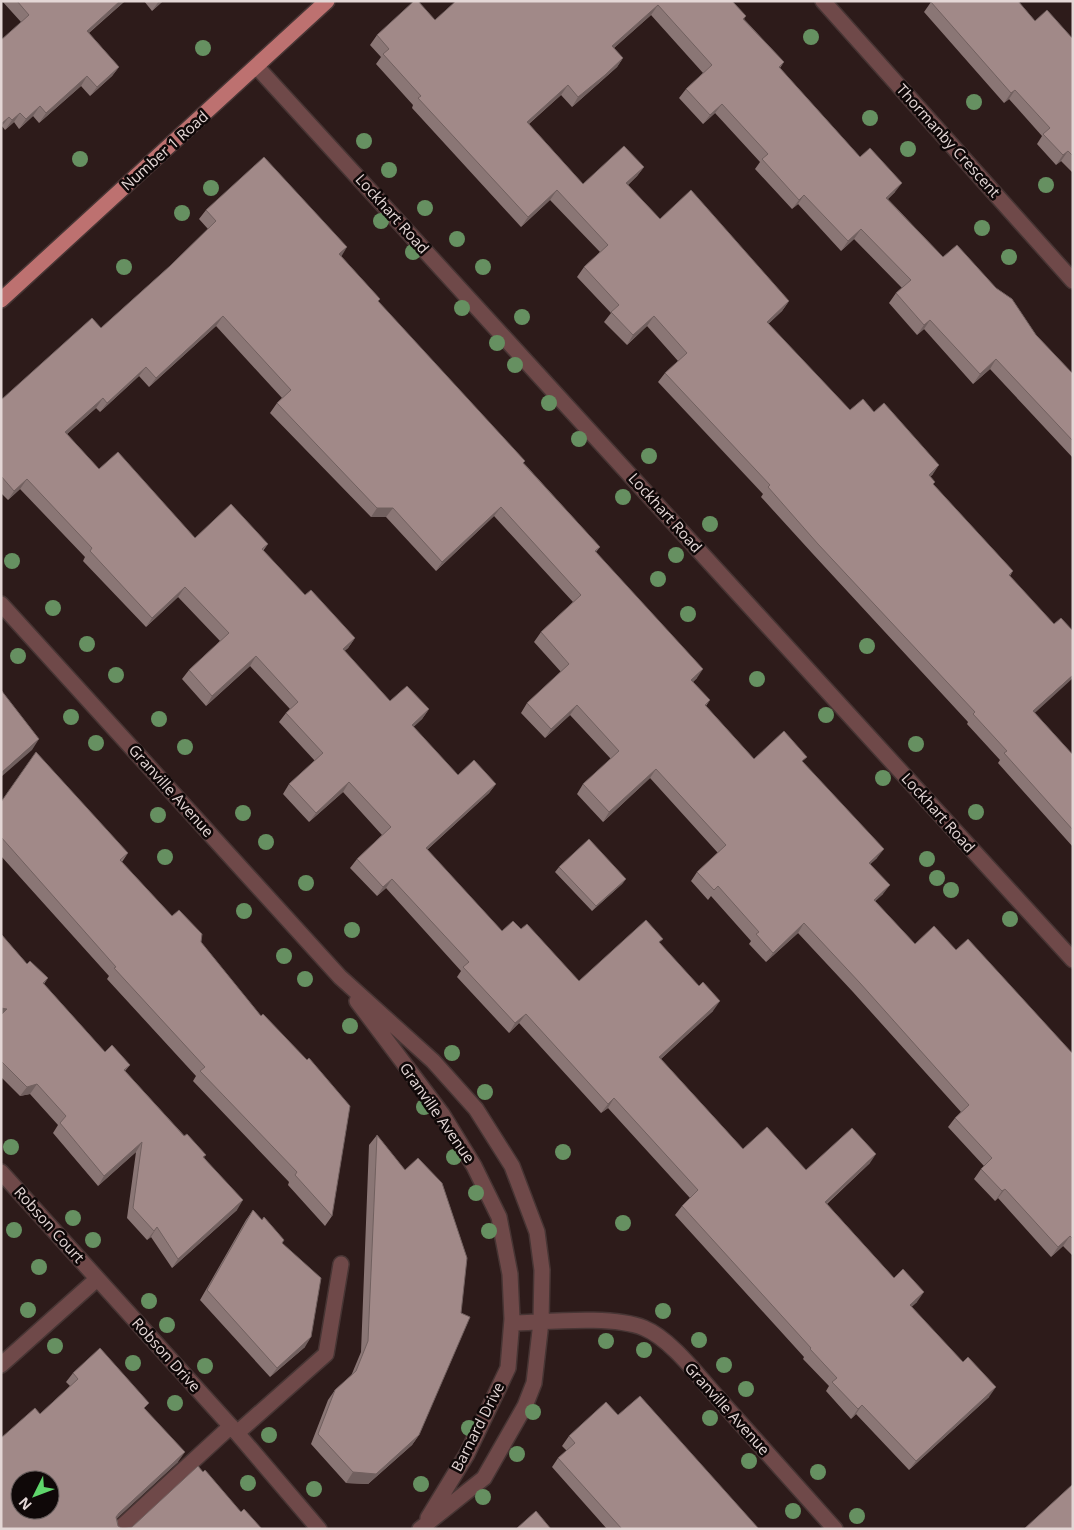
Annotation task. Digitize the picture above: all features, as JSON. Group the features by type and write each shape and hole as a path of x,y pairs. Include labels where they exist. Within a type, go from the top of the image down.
{"main road":[{"name":"Number 1 Road","path":"1,300 327,1"}],"street":[{"name":"Thormanby Crescent","path":"823,1 1073,281"},
{"name":"Lockhart Road","path":"257,67 1073,960"},
{"name":"Granville Avenue","path":"1,604 340,977 442,1114 474,1166 500,1217 510,1274 512,1323 580,1321 632,1324 645,1328 657,1336 690,1367 835,1529"},
{"name":"Granville Avenue","path":"340,977 433,1061 476,1108 512,1166 537,1232 542,1270 541,1322"},
{"name":"Robson Court","path":"1,1172 97,1279"},
{"path":"119,1529 326,1354 341,1264"},
{"path":"1,1365 97,1279"},
{"name":"Robson Drive","path":"97,1279 234,1430 319,1529"},
{"name":"Barnard Drive","path":"422,1526 484,1478 503,1448 526,1406 534,1382 541,1322"},
{"name":"Barnard Drive","path":"422,1526 467,1454 490,1410 508,1368 512,1323"}],"building":[{"path":"17,1 120,1 87,31 119,67 97,87 87,76 46,113 40,106 26,119 20,113 12,120 9,117 1,124 1,40 29,15"},
{"path":"414,1 418,1 435,20 456,1 732,1 746,16 743,19 784,62 779,67 860,157 870,148 902,183 886,198 943,257 957,245 996,288 1012,299 1036,335 1073,374 1073,441 996,359 980,374 930,320 924,325 896,293 911,280 861,229 848,241 804,195 799,200 762,159 768,154 722,104 710,115 686,89 712,65 658,5 612,46 623,58 605,75 578,97 568,85 527,122 583,184 624,146 644,167 626,183 660,219 691,190 789,301 767,322 850,410 863,399 874,412 884,403 939,465 929,475 935,482 933,484 1013,571 1009,575 1054,624 1061,618 1073,631 1073,675 1033,711 1073,755 1073,830 1004,753 1007,751 973,714 975,712 818,544 768,487 770,485 665,373 687,353 654,316 633,335 611,312 619,305 584,267 608,245 557,190 528,217 418,98 421,96 383,54 389,49 377,35"},
{"path":"932,1 1018,1 1035,21 1047,10 1073,39 1073,156 1068,151 1063,155 1043,134 1050,128 1015,90 1011,93"},
{"path":"264,157 347,247 339,254 380,299 378,301 525,461 523,463 600,547 595,551 703,669 691,680 710,700 705,705 754,759 784,731 807,757 802,761 884,849 869,863 890,885 874,900 915,944 934,926 956,950 968,939 1073,1054 1073,1239 1070,1236 1058,1247 1005,1189 1002,1191 981,1169 992,1158 955,1118 969,1105 804,923 773,953 756,934 759,932 718,886 714,890 697,872 726,845 656,769 609,812 583,784 619,751 577,705 551,729 527,703 569,664 541,632 581,595 501,507 442,562 393,508 377,508 277,403 291,390 223,316 156,378 146,367 107,403 103,398 65,432 99,469 118,452 195,538 231,504 268,544 262,549 305,595 311,590 355,638 343,649 390,701 407,686 429,709 412,725 458,775 474,760 496,784 426,848 502,931 513,921 521,929 527,924 579,981 646,920 663,939 659,942 699,986 703,982 720,1001 659,1057 743,1149 767,1127 806,1170 852,1128 876,1154 825,1202 894,1278 903,1269 924,1292 910,1305 963,1362 968,1357 996,1387 916,1461 862,1405 858,1409 832,1382 837,1378 682,1206 698,1190 614,1098 608,1104 526,1014 515,1023 463,967 469,962 392,879 383,887 357,859 391,827 349,782 316,813 289,784 323,753 286,713 298,702 256,656 212,696 189,670 229,633 185,587 152,618 90,551 92,548 27,479 14,491 1,476 1,400 92,318 101,328 170,266 216,221 206,210"},
{"path":"1,690 39,739 1,773"},
{"path":"36,752 128,853 120,860 172,916 179,910 202,934 201,942 261,1016 263,1014 307,1060 309,1058 350,1106 332,1216 295,1175 297,1172 200,1071 205,1067 114,968 116,967 1,837 1,802"},
{"path":"589,839 626,879 596,906 559,867"},
{"path":"1,934 27,964 30,961 48,978 43,983 105,1052 112,1045 130,1065 124,1070 184,1136 187,1134 206,1155 203,1157 243,1200 178,1259 157,1227 154,1231 133,1208 142,1142 104,1176 60,1123 66,1116 37,1084 27,1087 1,1061 1,1015 7,1009 1,1008"},
{"path":"377,1135 405,1170 418,1158 442,1183 467,1258 461,1313 470,1317 419,1435 376,1474 353,1472 318,1434 335,1390 356,1371 368,1341"},
{"path":"253,1210 262,1220 264,1217 284,1240 282,1243 321,1278 311,1337 277,1368 207,1290"},
{"path":"100,1348 149,1403 144,1408 185,1452 119,1513 116,1517 118,1526 123,1529 1,1529 1,1438 35,1408 40,1414 78,1379 73,1373"},
{"path":"640,1396 759,1529 622,1529 558,1458 575,1443 569,1436 606,1402 618,1415"},
{"path":"198,1466 203,1472 205,1470 241,1512 244,1509 262,1529 123,1529 132,1527"},
{"path":"1073,1484 1073,1529 1024,1529"},
{"path":"536,1511 551,1529 516,1529"}]}
